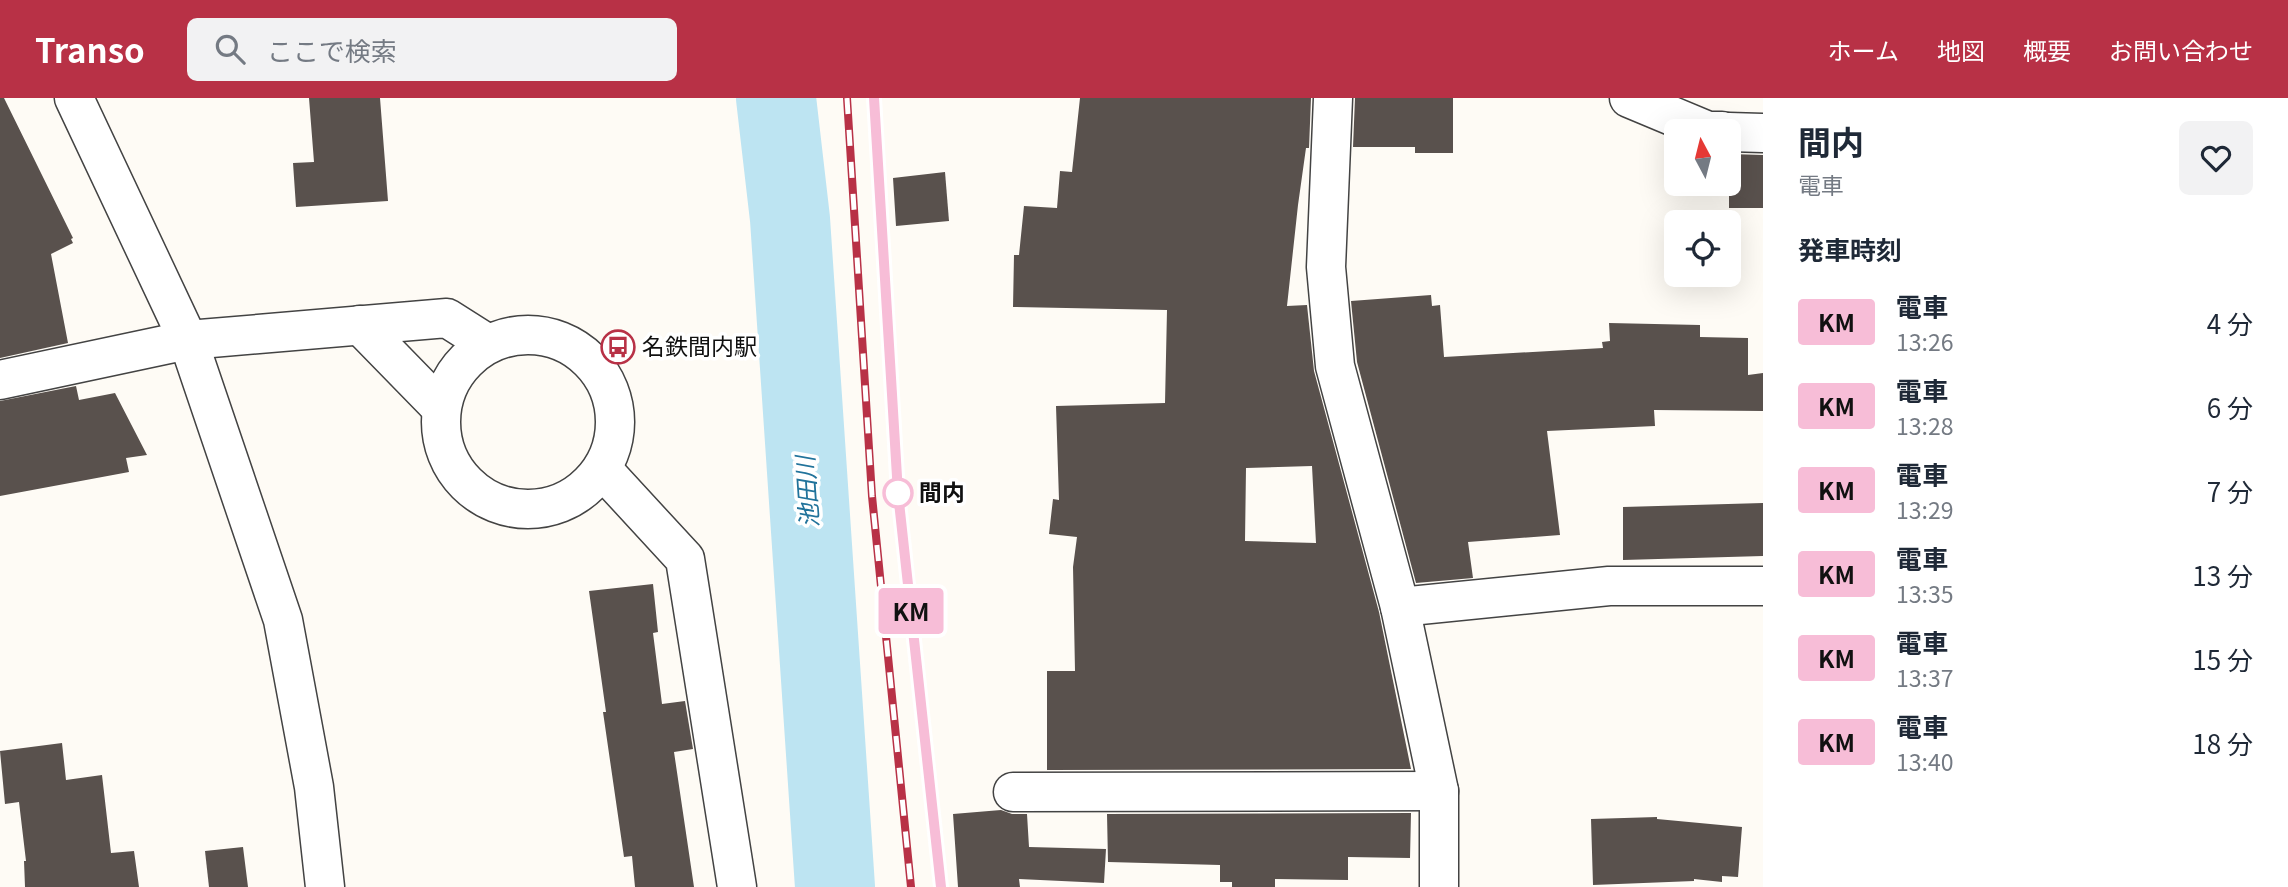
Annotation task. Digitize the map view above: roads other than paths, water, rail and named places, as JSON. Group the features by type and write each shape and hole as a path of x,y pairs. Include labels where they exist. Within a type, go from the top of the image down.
{"street":[{"path":"74,98 188,340 284,620 314,787 325,887"},
{"path":"1333,98 1326,267 1335,366 1401,607 1439,791 1439,887"},
{"path":"1629,98 1679,119"},
{"path":"1741,132 1763,133"},
{"path":"0,380 188,340 447,318 488,344"},
{"path":"360,325 440,407"},
{"path":"515,335 544,336 571,345 593,363 609,387 616,414 614,443 602,469 582,492 555,506 525,510 496,505 470,489 450,466 441,438 440,407 449,382 465,360 488,344 515,335"},
{"path":"602,469 685,559 737,887"},
{"path":"1401,607 1609,586 1763,586"},
{"path":"1013,792 1439,791"}],"waterway":[{"name":"池田川","path":"776,98 790,219 835,887"}],"railway":[{"path":"847,98 872,496 911,887"},
{"path":"874,98 898,493 941,887"}],"train":[{"name":"KM","path":"874,98 898,493 941,887"}],"place":[{"name":"名鉄間内駅","path":"618,347"},
{"name":"間内","path":"898,493"}]}
